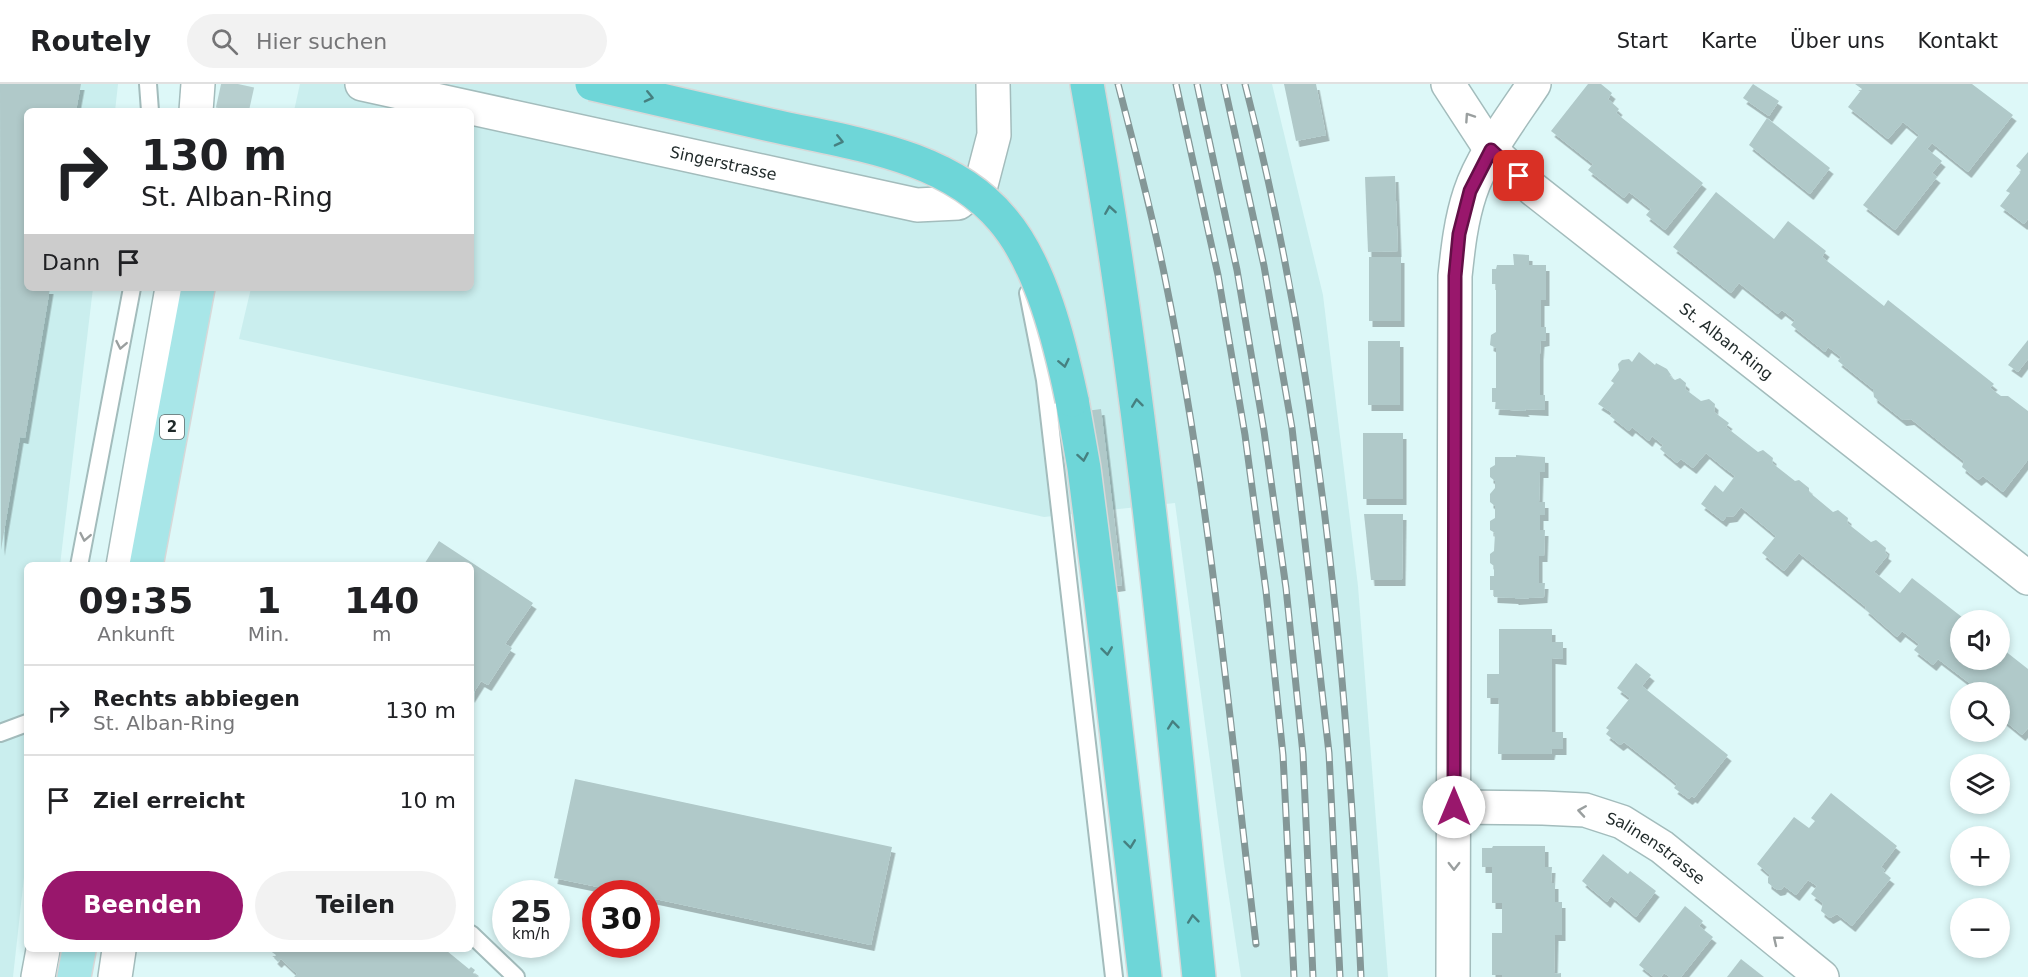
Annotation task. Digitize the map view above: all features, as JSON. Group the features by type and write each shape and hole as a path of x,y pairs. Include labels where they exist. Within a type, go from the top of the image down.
{"highway":[{"path":"592,84 872,149 933,169 957,181 981,199 1002,218 1021,245 1032,268 1060,344 1084,468 1145,977"},
{"path":"1087,84 1113,230 1150,503 1199,977"}],"main road":[{"name":"2","path":"147,562 197,291"},
{"path":"74,977 79,952"}],"street":[{"path":"196,108 198,84"},
{"name":"Singerstrasse","path":"362,84 472,108"},
{"path":"981,185 994,135 993,84"},
{"name":"St. Alban-Ring","path":"1448,84 1491,150 1533,189 2028,578"},
{"path":"1453,977 1455,276 1459,234 1470,191 1491,150 1534,84"},
{"name":"Singerstrasse","path":"474,108 917,205 958,203 981,185"},
{"path":"124,562 171,291"},
{"name":"Salinenstrasse","path":"1454,807 1585,810 1622,822 1662,847 1822,977"},
{"path":"38,977 43,952"},
{"path":"114,977 119,952"}],"lane":[{"path":"148,84 150,108"},
{"path":"981,185 1008,213 1022,261 1045,380 1114,977"},
{"path":"80,562 131,291"},
{"path":"0,733 24,724"},
{"path":"474,937 516,977"}],"shaded area":[{"path":"0,84 118,84 115,108 24,108 24,291 93,291 60,562 24,562 24,877 13,977 0,977"},
{"path":"300,84 1272,84 1323,295 1358,586 1388,977 1241,977 1175,503 1044,517 239,339 250,291 474,291 474,108 295,108"}],"building":[{"path":"0,84 81,84 77,108 24,108 24,291 50,291 25,438 20,437 1,550"},
{"path":"1284,84 1316,84 1326,135 1296,141"},
{"path":"1588,84 1601,84 1612,93 1608,99 1619,109 1616,113 1703,183 1665,230 1646,215 1651,209 1629,192 1624,198 1588,170 1593,164 1551,131"},
{"path":"1753,84 1779,101 1769,116 1743,98"},
{"path":"1855,84 1972,84 2013,115 1968,172 1932,143 1927,149 1942,161 1932,173 1937,177 1895,230 1863,205 1919,135 1903,122 1888,139 1848,107 1862,89"},
{"path":"1767,118 1830,168 1810,194 1749,145"},
{"path":"2028,152 2028,219 2024,224 2000,206 2010,193 2006,191 2020,173 2021,170 2016,166"},
{"path":"1395,176 1398,251 1368,252 1365,177"},
{"path":"1716,192 1774,239 1788,221 1826,251 1822,257 1884,306 1888,300 1994,384 1990,388 2001,396 2008,396 2028,411 2028,461 2003,492 1983,476 1978,480 1962,467 1964,461 1911,419 1903,420 1874,397 1873,389 1838,361 1841,357 1828,347 1825,352 1791,325 1795,320 1782,310 1778,314 1739,283 1731,293 1673,247"},
{"path":"1513,254 1529,255 1529,265 1546,265 1546,300 1541,300 1541,327 1546,327 1546,340 1541,341 1540,354 1540,395 1545,395 1545,410 1495,409 1496,402 1492,402 1492,388 1496,388 1496,348 1490,345 1491,335 1496,332 1496,284 1492,284 1492,269 1496,269 1497,265 1514,265"},
{"path":"1369,257 1401,257 1401,321 1369,321"},
{"path":"2028,340 2028,359 2018,372 2008,365"},
{"path":"1368,341 1400,341 1400,405 1368,405"},
{"path":"1639,352 1655,365 1656,363 1667,369 1671,375 1669,376 1675,380 1680,378 1686,383 1685,389 1701,401 1709,399 1715,404 1714,412 1729,423 1726,427 1758,452 1763,450 1773,458 1772,463 1795,481 1799,480 1809,488 1809,492 1833,512 1838,510 1848,518 1847,523 1871,542 1876,540 1886,548 1885,553 1888,555 1874,572 1900,593 1912,578 1953,610 1950,610 1950,668 1938,659 1933,665 1914,650 1919,644 1902,631 1897,637 1865,609 1866,607 1799,553 1784,571 1762,553 1776,536 1741,507 1734,516 1726,517 1723,521 1701,504 1715,485 1723,492 1735,476 1706,453 1693,468 1681,459 1677,463 1660,449 1663,445 1652,436 1649,441 1632,427 1629,431 1610,416 1612,413 1598,404 1614,383 1611,381 1619,370 1618,364 1622,360 1629,359 1632,362"},
{"path":"1101,409 1122,585 1100,588 1079,412"},
{"path":"1363,433 1403,433 1403,499 1363,499"},
{"path":"1516,455 1545,457 1545,472 1540,472 1539,502 1545,502 1545,515 1540,515 1540,530 1545,530 1544,556 1539,556 1539,583 1545,583 1544,597 1515,599 1494,597 1494,590 1490,590 1490,576 1494,576 1494,566 1490,563 1490,554 1494,551 1495,533 1490,530 1490,521 1495,518 1495,506 1490,502 1490,494 1495,488 1495,481 1490,477 1490,468 1495,465 1495,457 1516,457"},
{"path":"1364,514 1403,514 1402,580 1371,580"},
{"path":"439,541 471,562 426,562"},
{"path":"474,564 533,603 505,644 512,648 488,685 481,681 474,692"},
{"path":"1499,629 1552,629 1552,642 1563,642 1563,659 1552,658 1552,732 1563,732 1563,749 1552,749 1551,754 1498,754 1499,698 1487,698 1487,674 1499,674"},
{"path":"2010,655 2028,669 2028,728 2022,735 2010,725 2010,682 1968,682 1952,670 2010,670"},
{"path":"1636,663 1651,675 1642,686 1728,755 1694,798 1692,796 1689,799 1674,788 1677,784 1624,742 1620,745 1606,734 1609,730 1606,728 1630,698 1617,688"},
{"path":"575,779 892,847 871,945 660,900 660,880 582,880 582,884 554,878"},
{"path":"1831,793 1897,846 1881,867 1885,870 1883,872 1891,878 1852,926 1837,914 1830,918 1821,911 1823,903 1811,894 1817,886 1808,880 1796,895 1784,886 1777,890 1768,883 1770,875 1757,864 1794,817 1809,828 1815,821 1811,818"},
{"path":"1545,846 1545,867 1552,867 1551,883 1555,883 1555,902 1562,902 1562,935 1555,935 1554,974 1561,973 1561,977 1492,975 1492,933 1502,933 1502,903 1492,903 1492,867 1482,867 1482,848"},
{"path":"1603,854 1628,874 1630,871 1656,891 1636,917 1611,896 1607,902 1582,881"},
{"path":"1685,906 1703,921 1699,926 1713,937 1681,977 1670,977 1664,973 1661,977 1654,977 1639,965"},
{"path":"272,952 448,952 469,969 471,967 475,970 473,973 478,977 294,977 297,974 281,959 278,962 274,958 276,955"},
{"path":"1741,959 1764,977 1727,977"}],"tunnel":[{"path":"233,108 238,84"}],"railway":[{"path":"1118,84 1161,258 1195,447 1218,612 1256,944"},
{"path":"1176,84 1218,275 1245,435 1266,591 1283,755 1294,977"},
{"path":"1197,84 1237,270 1264,431 1286,588 1303,754 1313,977"},
{"path":"1224,84 1264,266 1292,428 1329,753 1340,977"},
{"path":"1245,84 1271,194 1293,304 1326,528 1348,752 1361,977"}],"route":[{"path":"1454,807 1455,276 1459,234 1470,191 1491,150 1519,176"}]}
